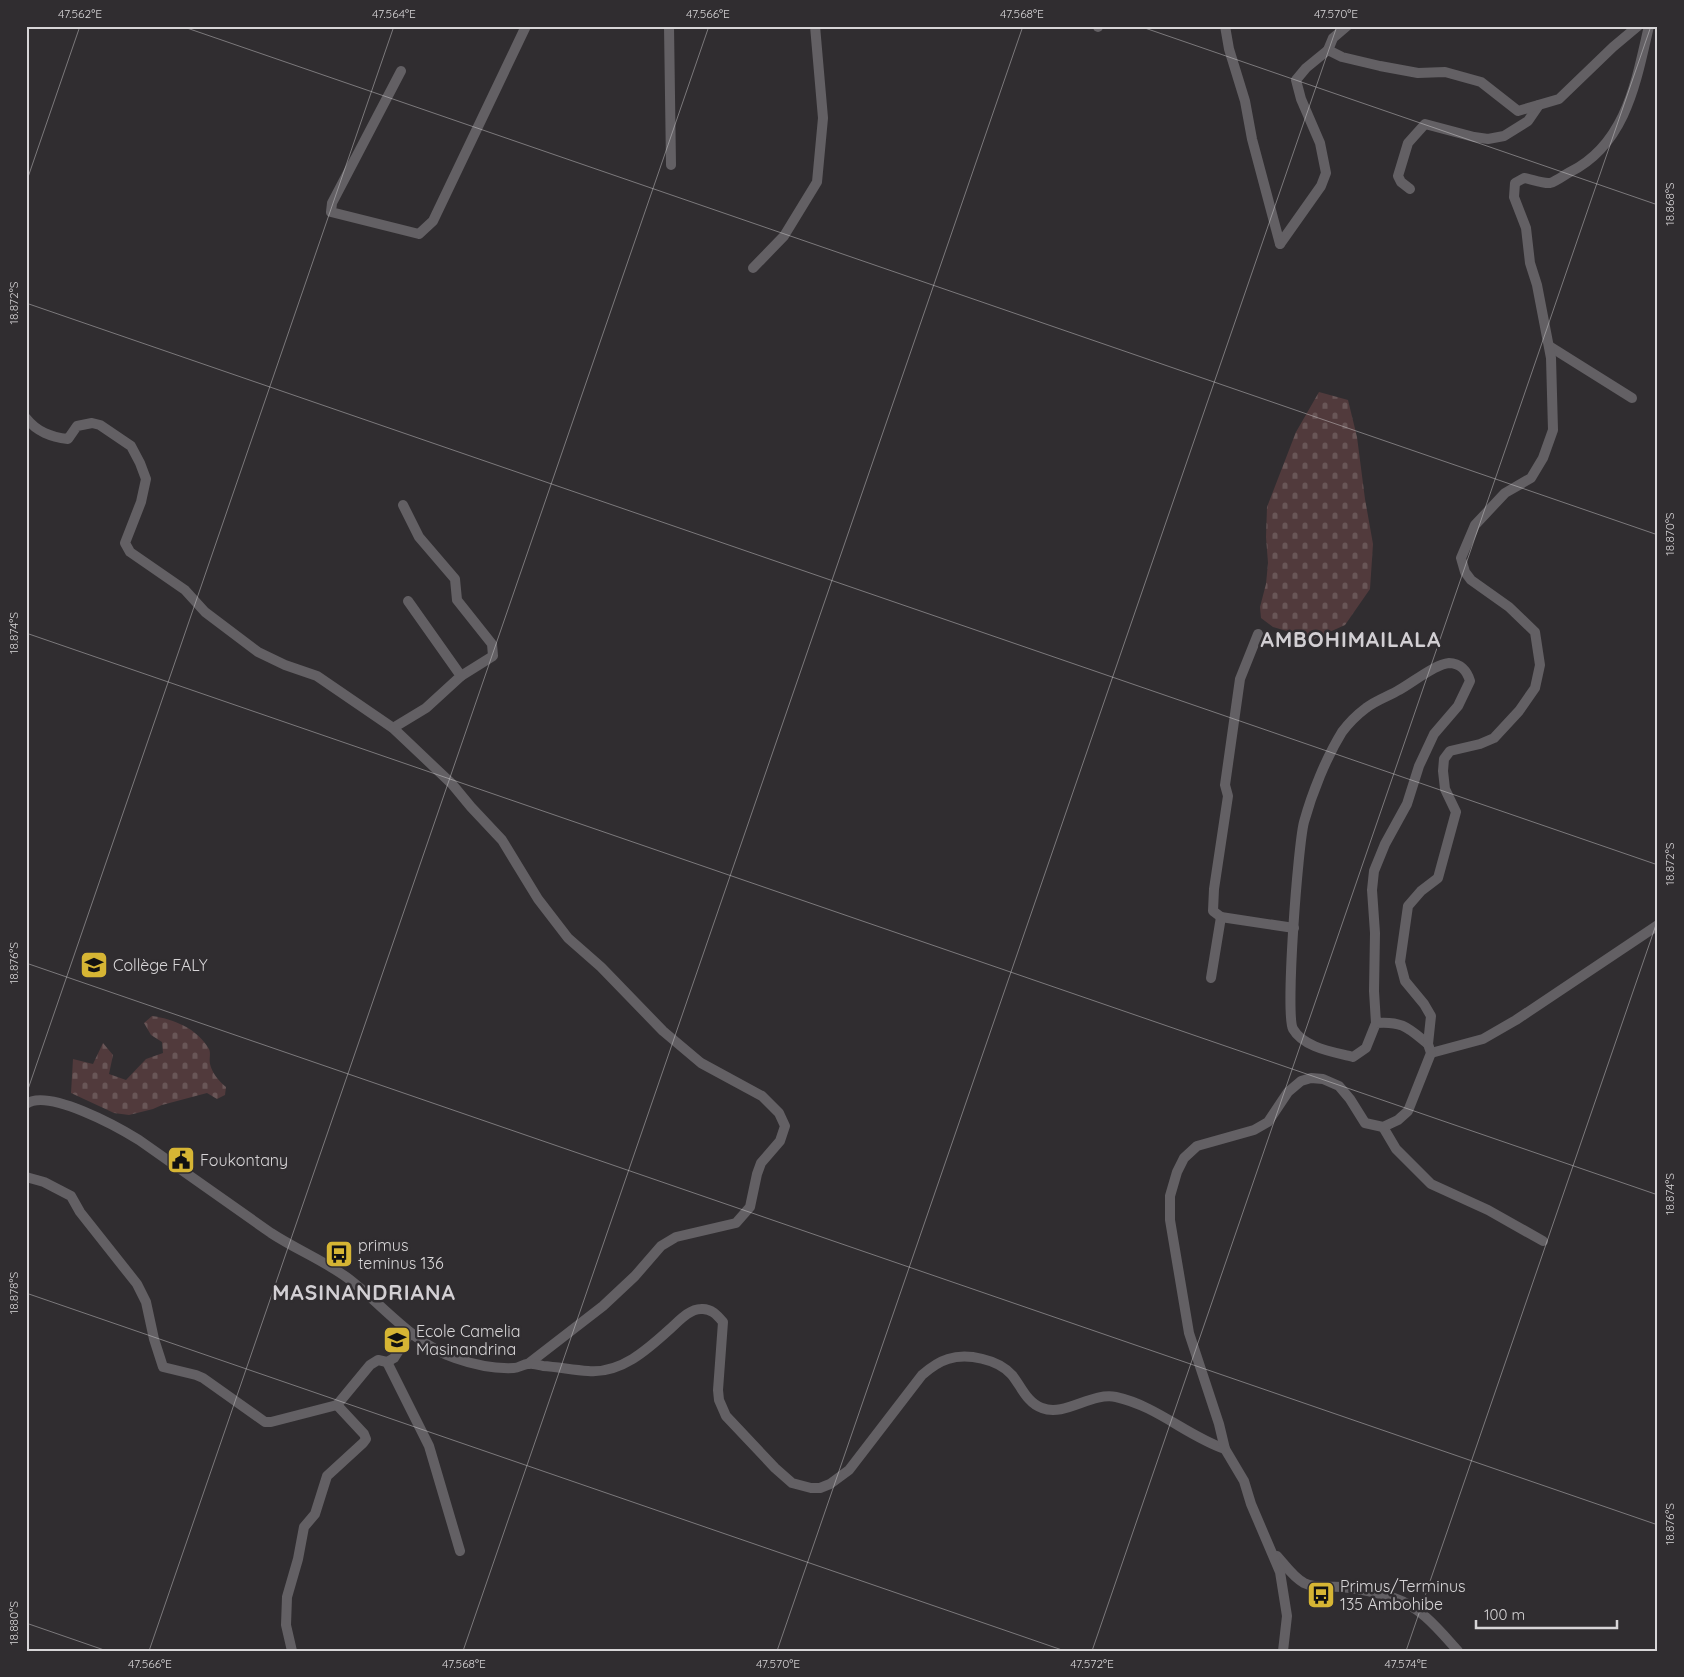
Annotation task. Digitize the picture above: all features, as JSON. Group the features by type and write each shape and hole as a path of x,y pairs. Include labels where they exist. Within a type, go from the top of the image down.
{"street":[{"path":"401,71 332,203 331,212 419,234 433,221 526,26"},
{"path":"669,26 671,165"},
{"path":"753,268 784,236 817,182 823,118 815,26"},
{"path":"1225,26 1229,49 1245,101 1252,138 1280,244 1321,186 1326,173 1320,143 1301,99 1296,80 1306,68 1328,50 1333,38 1347,26"},
{"path":"1328,50 1342,58 1380,66 1418,73 1445,72 1481,82 1518,111 1559,99 1613,47 1638,26"},
{"path":"1283,1651 1286,1634 1286,1603 1280,1572 1251,1504 1244,1481 1225,1449 1219,1424 1189,1333 1170,1220 1170,1196 1177,1172 1184,1158 1197,1146 1254,1130 1268,1122 1288,1092 1300,1081 1310,1078 1323,1078 1339,1086 1350,1099 1365,1123 1383,1127 1398,1120 1408,1111 1430,1048 1431,1016 1424,1004 1405,981 1400,962 1408,906 1438,878 1456,812 1445,789 1444,759 1450,751 1480,744 1494,738 1520,711 1535,688 1540,665 1535,632 1509,607 1471,580 1465,572 1461,558 1475,524 1505,493 1531,478 1544,458 1553,430 1551,358 1537,285 1530,263 1526,228 1514,197 1515,183 1524,178 1549,183 1583,166 1600,152 1611,139 1629,104 1649,26"},
{"path":"1410,189 1401,182 1398,176 1408,143 1426,124 1474,138 1488,139 1504,136 1528,121 1540,105"},
{"path":"1549,346 1632,398"},
{"path":"26,418 32,426 48,435 68,439 77,426 92,423 100,425 131,446 146,479 141,502 125,543 130,552 184,590 205,612 258,652 284,665 317,676 393,728 452,784 471,808 502,840 538,898 568,938 601,967 663,1031 702,1063 762,1096 779,1113 785,1126 780,1141 761,1163 756,1174 750,1207 736,1223 676,1237 661,1246 635,1276 603,1306 528,1364 516,1369 456,1359 432,1348 410,1333 362,1290 336,1270 290,1246 140,1140 118,1128 59,1102 44,1099 34,1100 26,1104"},
{"path":"393,728 426,708 461,676 493,656 492,644 457,600 455,579 419,537 403,505"},
{"path":"408,601 461,676"},
{"path":"1258,634 1240,679 1225,785 1228,796 1214,889 1213,911 1221,917 1294,928"},
{"path":"1448,663 1459,665 1468,673 1470,681 1458,706 1434,734 1419,766 1407,804 1385,844 1374,871 1372,890 1375,933 1374,991 1376,1023 1366,1048 1353,1057 1306,1042 1293,1028 1290,1006 1294,928 1304,823 1323,770 1343,730 1367,707 1400,690 1424,674 1448,663"},
{"path":"1211,978 1221,917"},
{"path":"1430,1048 1483,1039 1516,1020 1658,925"},
{"path":"1376,1023 1393,1022 1402,1025 1411,1030 1430,1048"},
{"path":"1383,1127 1396,1149 1431,1184 1488,1210 1543,1241"},
{"path":"26,1177 44,1182 71,1196 80,1212 138,1284 146,1302 154,1340 163,1367 203,1378 265,1422 272,1422 337,1405 370,1365 378,1360 387,1362 394,1358 410,1333"},
{"path":"528,1364 592,1372 613,1368 630,1361 652,1346 685,1315 700,1309 716,1313 723,1322 718,1390 719,1400 726,1416 785,1478 810,1488 830,1484 849,1470 922,1375 936,1364 957,1357 974,1358 1000,1365 1011,1374 1027,1396 1041,1408 1058,1410 1097,1397 1115,1396 1146,1406 1173,1420 1206,1443 1225,1449"},
{"path":"387,1362 429,1446 460,1550"},
{"path":"292,1651 286,1624 287,1597 298,1559 304,1527 315,1514 327,1476 366,1439 364,1434 337,1405"},
{"path":"1272,1551 1296,1577 1310,1585 1358,1589 1379,1593 1396,1598 1413,1607 1428,1618 1458,1651"}],"green space":[{"path":"1319,392 1348,400 1357,437 1373,544 1370,589 1345,625 1314,639 1273,627 1261,618 1260,607 1266,584 1268,563 1266,537 1267,507 1296,432"},
{"path":"152,1016 176,1022 198,1035 210,1051 212,1071 226,1087 225,1095 217,1099 207,1093 129,1115 114,1113 71,1093 73,1059 93,1064 103,1043 113,1055 109,1074 126,1080 146,1059 163,1053 162,1042 151,1035 144,1023"}],"place":[{"name":"Collège FALY","path":"94,965"},
{"name":"Foukontany","path":"181,1160"},
{"name":"primus teminus 136","path":"339,1254"},
{"name":"Ecole Camelia Masinandrina","path":"397,1340"},
{"name":"Primus/Terminus 135 Ambohibe","path":"1321,1595"}],"district":[{"name":"AMBOHIMAILALA","path":"1351,640"},
{"name":"MASINANDRIANA","path":"364,1293"}]}
